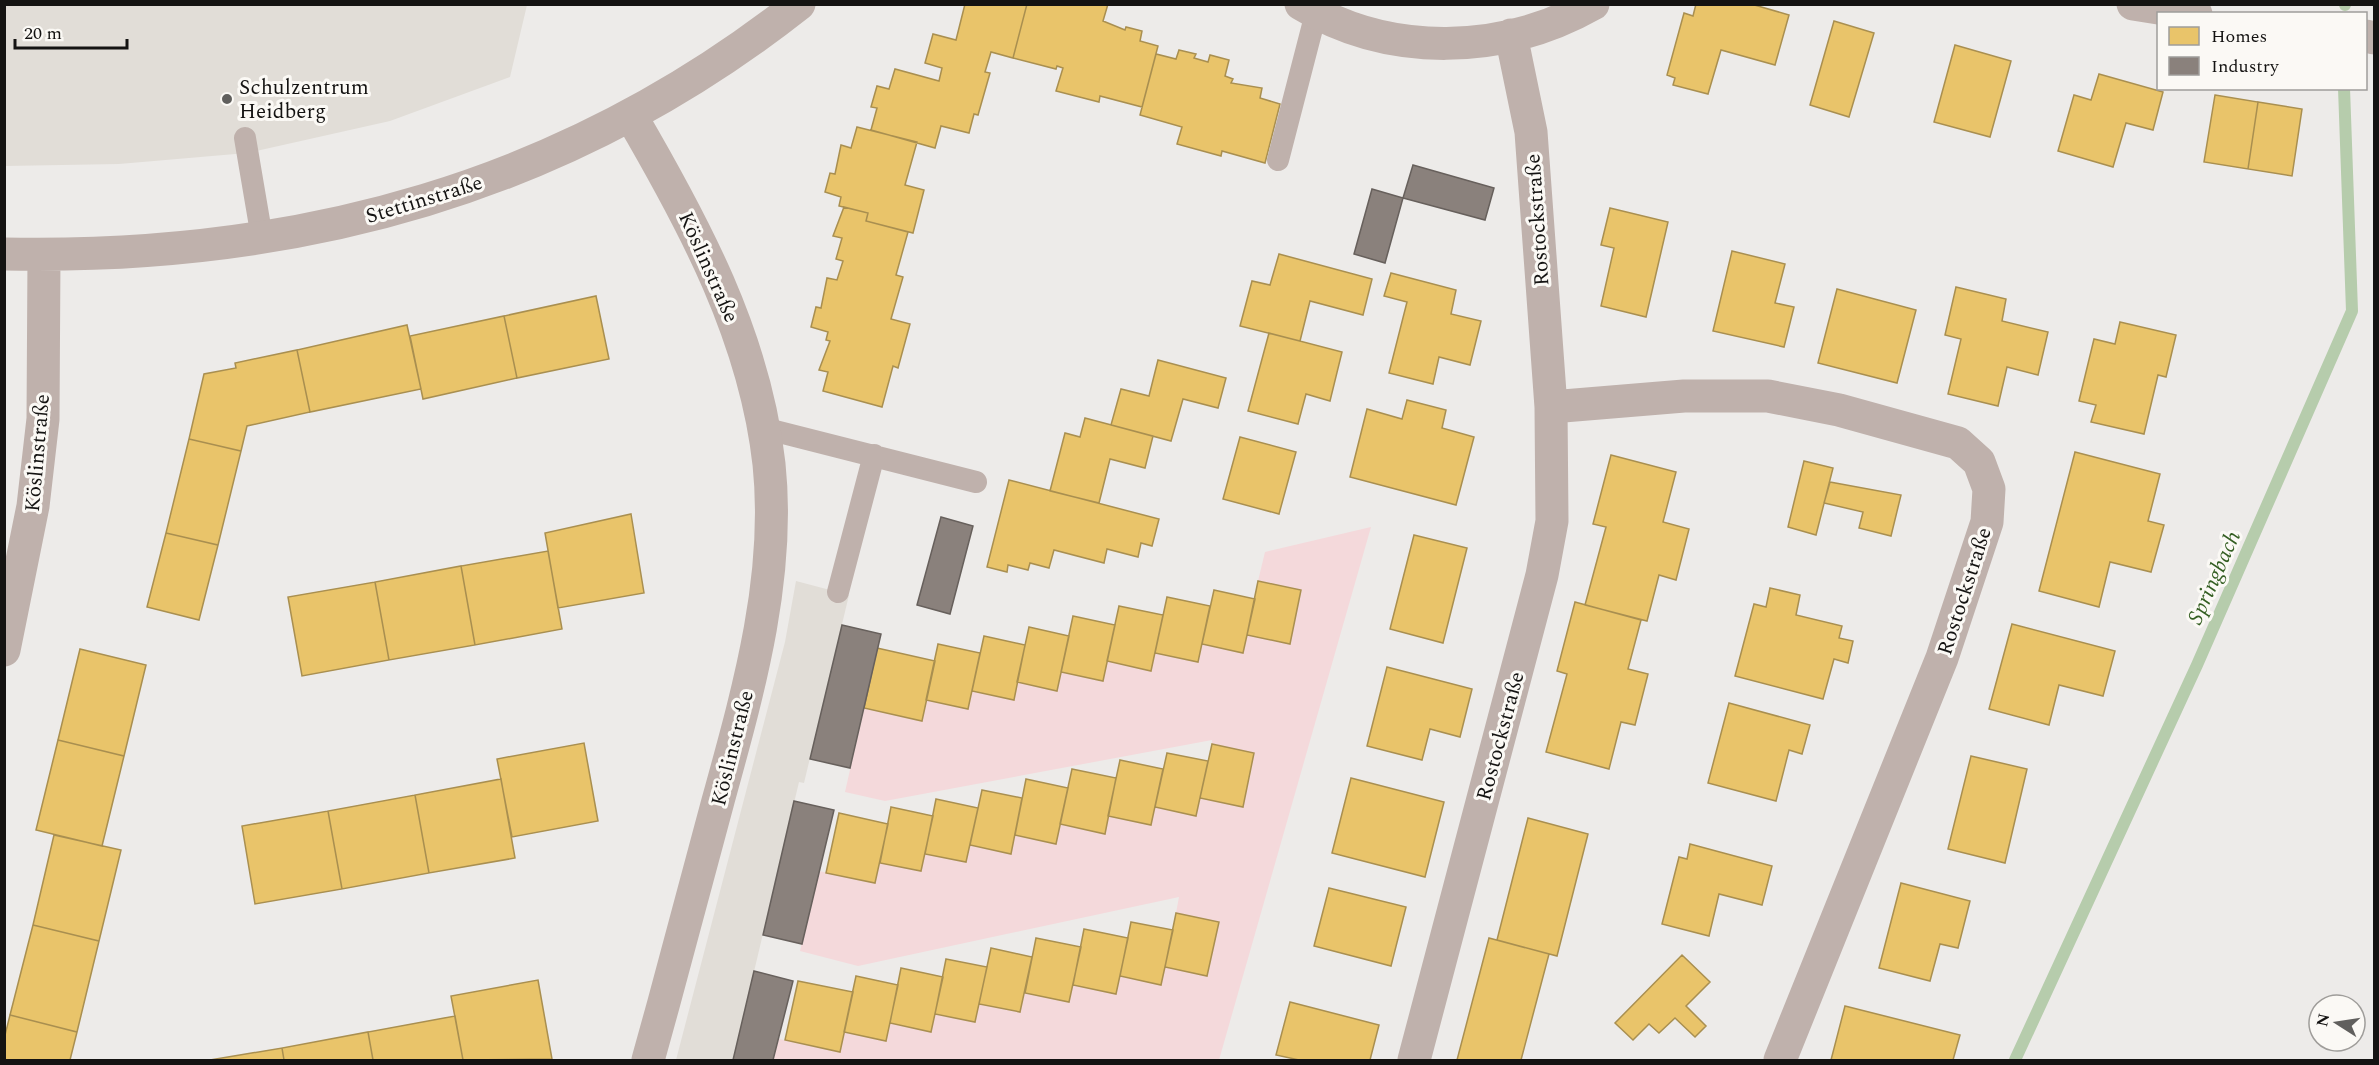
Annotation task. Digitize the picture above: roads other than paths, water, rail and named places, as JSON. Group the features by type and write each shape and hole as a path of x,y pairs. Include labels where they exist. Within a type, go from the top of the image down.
{"street":[{"name":"Stettinstraße","path":"4,254 44,255 145,251 262,238 332,225 450,194 532,164 631,116 758,37 800,4"},
{"path":"1308,9 1361,31 1400,41 1433,45 1472,43 1511,35 1551,24 1593,4"},
{"path":"2133,4 2183,12"},
{"name":"Rostockstraße","path":"1414,1060 1542,575 1552,521 1551,407 1531,132 1511,35"},
{"name":"Köslinstraße","path":"631,116 675,192 726,299 755,389 763,428 769,465 771,524 768,581 759,638 742,715 648,1060"},
{"name":"Köslinstraße","path":"4,650 31,518 43,419 44,255"},
{"name":"Rostockstraße","path":"1551,407 1684,396 1758,396 1839,410 1958,443 1979,462 1989,489 1987,522 1942,658 1780,1060"}],"lane":[{"path":"1278,160 1308,9"},
{"path":"245,138 262,238"},
{"path":"763,428 976,482"},
{"path":"838,592 874,455"}],"waterway":[{"name":"Springbach","path":"2015,1060 2197,665 2352,311 2344,90"}],"place":[{"name":"Schulzentrum Heidberg","path":"227,99"}]}
